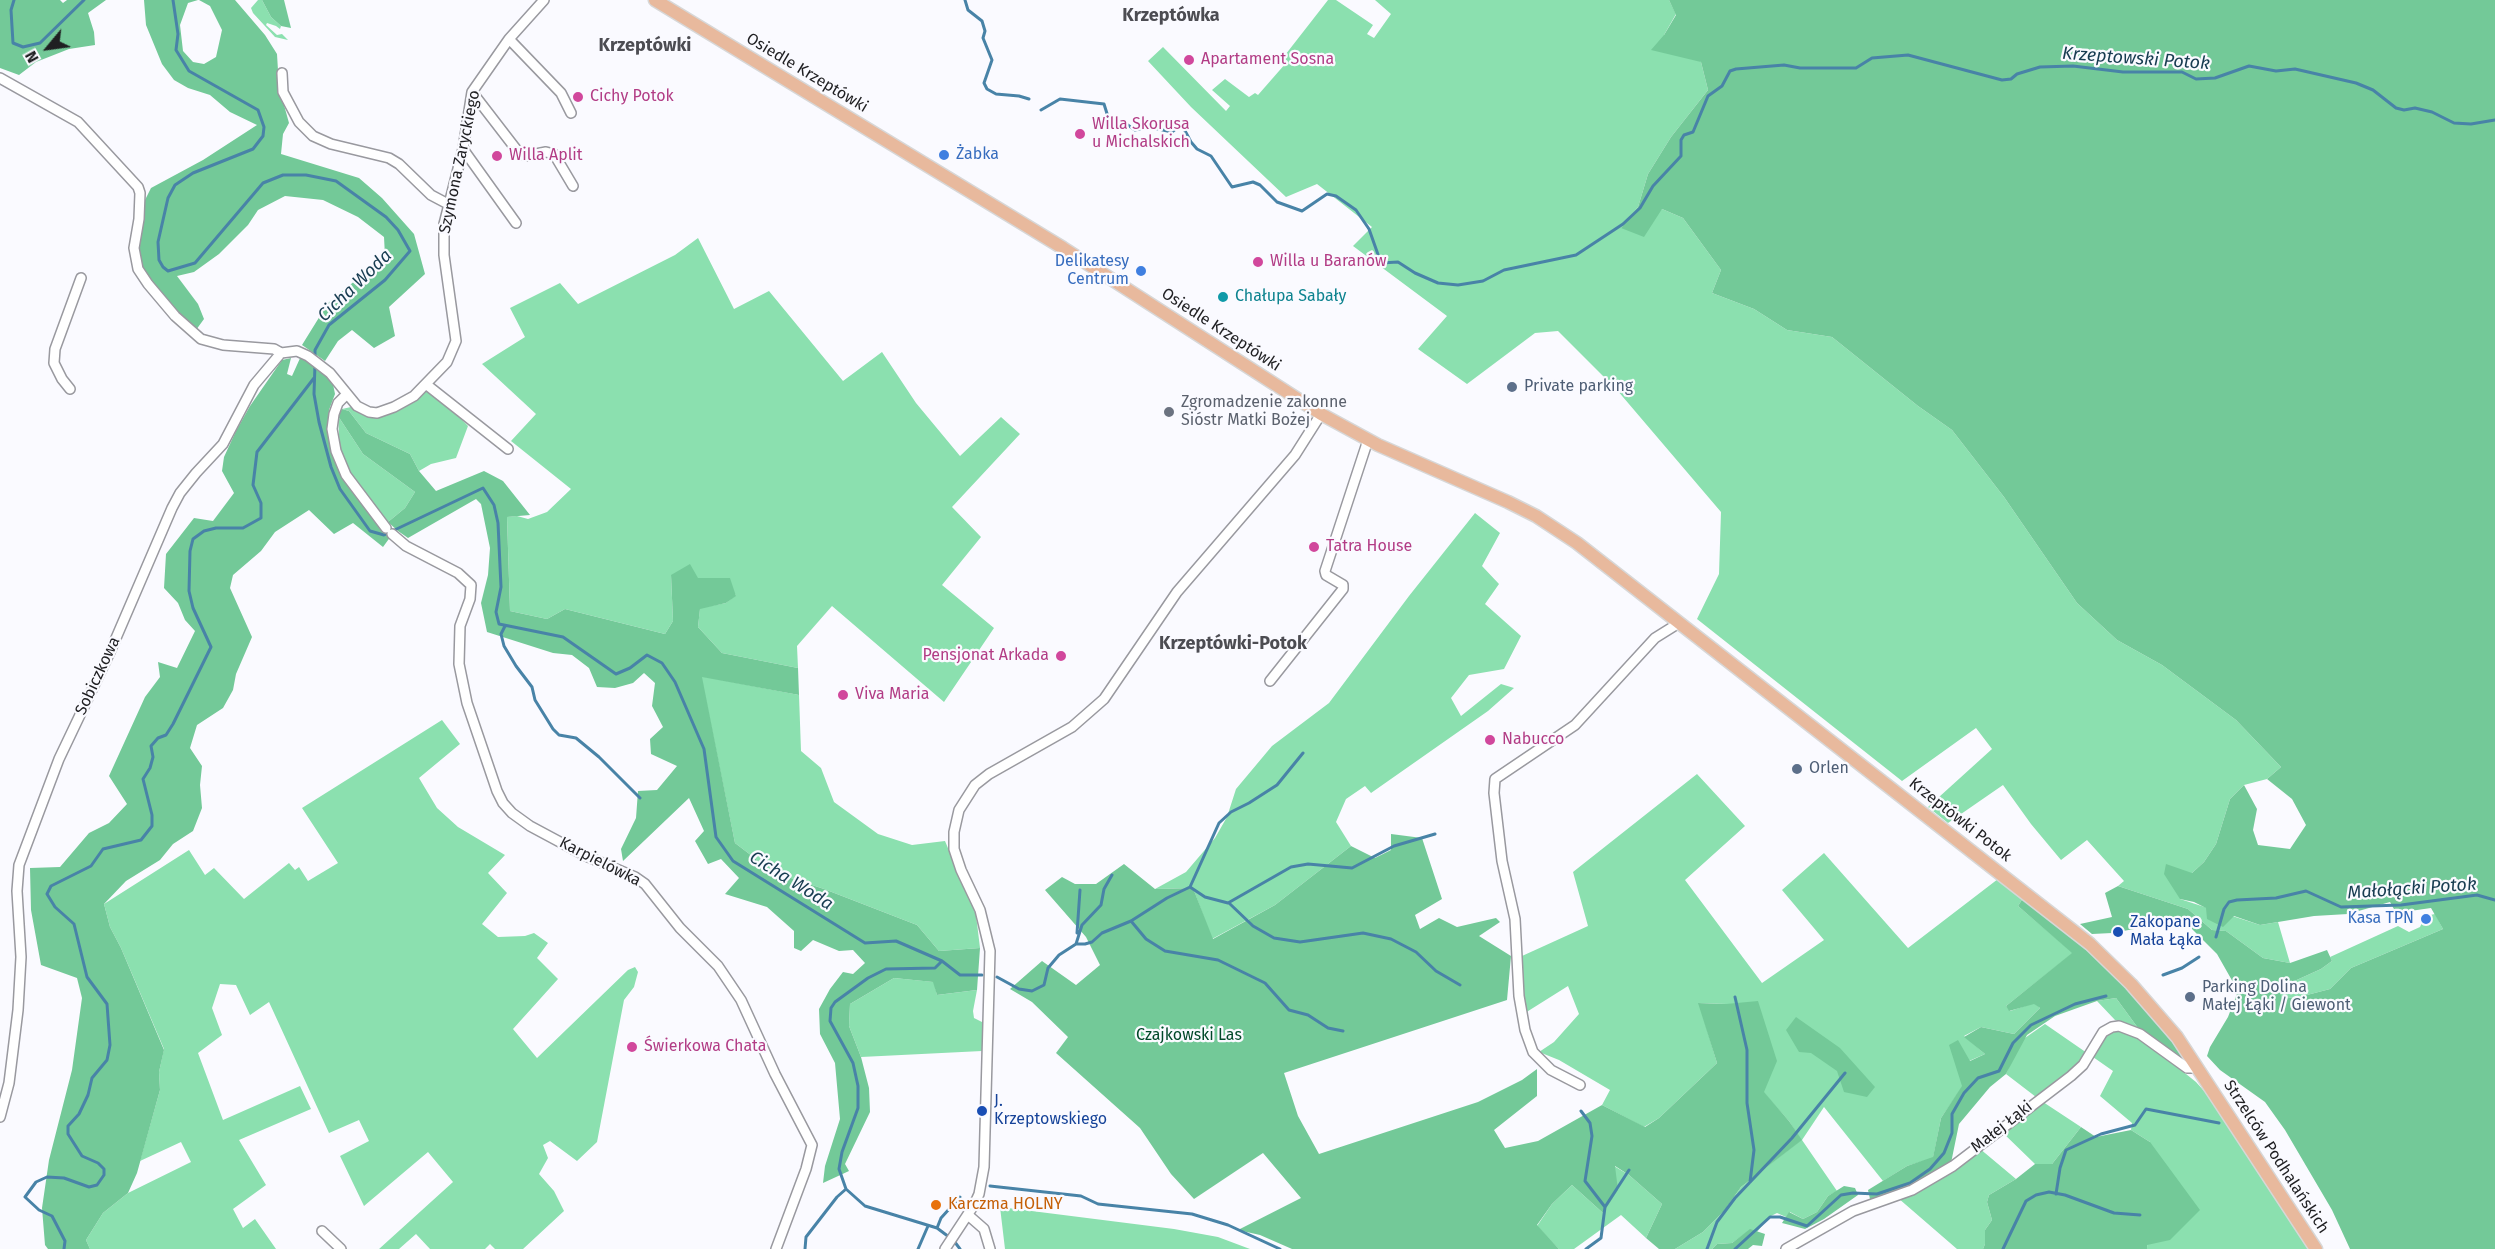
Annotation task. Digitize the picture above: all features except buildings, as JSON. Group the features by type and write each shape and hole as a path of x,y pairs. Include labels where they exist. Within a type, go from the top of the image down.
{"main road":[{"name":"Osiedle Krzeptówki","path":"655,0 1063,248 1321,414 1368,440 1438,469 1542,520 1577,543 1678,623"},
{"name":"Krzeptówki Potok","path":"1678,623 2090,944 2159,1015 2198,1068"},
{"name":"Strzelców Podhalańskich","path":"2198,1068 2316,1249"}],"street":[{"name":"Szymona Zaryckiego","path":"347,394 360,409 377,412 405,402 427,385 447,362 456,341 443,239 448,204 463,149 472,92 509,39 544,0"},
{"path":"509,39 561,93 571,113"},
{"path":"282,73 283,92 299,123 306,130 319,140 389,158 399,164 431,195 448,204"},
{"path":"0,78 78,122 138,187 140,193 139,219 134,253 138,269 175,316 201,339 223,345 274,349 281,353 293,351 308,356 326,370 347,394"},
{"path":"472,92 519,153 526,156 546,152 554,154 573,186"},
{"path":"463,149 516,223"},
{"path":"70,388 62,379 54,363 55,349 81,278"},
{"name":"Sobiczkowa","path":"0,1117 9,1083 18,1010 21,957 17,891 19,865 45,791 180,494 223,444 254,385 281,353"},
{"path":"427,385 508,449"},
{"name":"Karpielówka","path":"347,394 338,403 332,422 333,443 338,458 360,496 389,531 406,546 458,573 471,585 470,599 458,638 459,664 467,702 503,803 530,826 645,884 680,928 718,966 741,1000 782,1089 812,1145 776,1249"},
{"path":"946,1249 975,1204 984,1167 990,951 980,910 954,849 954,832 959,810 971,790 989,774 1072,726 1104,699 1177,592 1295,455 1321,414"},
{"path":"1270,681 1343,589 1343,585 1324,571 1368,440"},
{"path":"1580,1085 1551,1070 1533,1052 1525,1030 1519,992 1515,920 1502,861 1494,793 1495,779 1575,726 1654,638 1678,623"},
{"name":"Małej Łąki","path":"1786,1249 1853,1211 1912,1190 1953,1166 2071,1076 2083,1065 2103,1032 2112,1027 2119,1026 2140,1034 2187,1068 2198,1068"},
{"path":"968,1215 984,1229 990,1249"},
{"path":"322,1231 341,1249"}],"green space":[{"path":"0,0 60,0 63,3 67,0 106,0 88,13 94,32 95,45 69,49 36,62 19,75 0,68"},
{"path":"144,0 198,0 188,3 180,25 183,51 193,62 204,64 216,57 222,30 210,6 199,0 235,0 265,35 277,54 279,87 289,123 283,134 281,154 359,178 382,198 414,234 425,274 389,307 395,336 374,348 352,330 338,341 325,361 302,345 328,303 385,256 384,237 358,217 323,200 285,196 258,210 248,225 219,254 194,272 177,276 198,304 204,319 196,330 138,269 134,248 143,204 151,188 203,160 257,125 230,112 210,95 188,88 174,80 162,64 146,25"},
{"path":"258,0 262,0 271,17 281,26 280,29 267,23 266,25 277,35 282,34 288,40 275,37 253,13 251,8"},
{"path":"262,0 284,0 291,28 281,26 271,17"},
{"path":"1328,0 1336,0 1373,25 1367,34 1374,38 1391,14 1375,0 1669,0 1676,14 1664,35 1701,62 1708,90 1671,137 1648,174 1638,207 1621,228 1662,209 1683,218 1721,270 1712,293 1754,309 1787,330 1832,337 1918,406 1952,430 2004,497 2077,603 2117,640 2162,665 2236,720 2281,767 2267,779 2244,785 2230,799 2216,844 2204,862 2192,873 2180,899 2260,925 2278,922 2290,963 2263,958 2226,931 2212,930 2188,909 2118,886 2124,881 2087,840 2061,860 2003,785 1948,823 1928,807 1992,749 1976,728 1902,781 1697,619 1719,574 1721,512 1617,390 1558,331 1535,333 1467,384 1418,349 1447,316 1353,246 1372,227 1317,184 1286,197 1191,107 1148,61 1163,47 1226,111 1230,106 1212,90 1225,79 1249,97 1255,93 1258,95 1286,63 1282,59"},
{"path":"1669,0 2495,0 2495,1249 2350,1249 2332,1210 2285,1130 2265,1102 2220,1070 2207,1056 2228,1017 2238,991 2217,954 2191,928 2162,924 2112,933 2092,934 2080,924 2112,917 2105,893 2118,886 2188,909 2212,930 2226,931 2263,958 2290,963 2327,950 2332,961 2321,969 2279,988 2282,999 2330,989 2351,968 2443,929 2431,908 2396,913 2390,902 2348,914 2314,916 2260,925 2234,916 2223,927 2207,919 2206,908 2180,899 2164,874 2166,864 2192,873 2204,862 2216,844 2230,799 2244,785 2257,809 2253,830 2258,845 2290,849 2306,825 2292,799 2267,779 2281,767 2236,720 2162,665 2117,640 2077,603 2004,497 1952,430 1918,406 1832,337 1787,330 1754,309 1712,293 1721,270 1683,218 1662,209 1644,237 1621,228 1638,207 1648,174 1671,137 1708,90 1701,62 1651,50 1664,35 1676,15"},
{"path":"698,238 734,309 769,291 843,381 882,352 916,403 960,456 1001,417 1020,434 952,507 981,537 942,585 994,628 944,702 832,606 797,646 798,668 722,653 698,627 700,608 726,603 736,595 698,578 671,575 673,621 665,634 565,609 547,619 510,611 507,517 517,516 528,519 547,512 571,489 511,441 536,414 482,364 525,337 510,308 560,283 578,304 675,255"},
{"path":"301,356 324,372 333,384 335,394 329,410 328,435 335,458 377,522 391,536 383,547 353,523 334,534 309,510 275,532 261,551 233,575 230,588 252,637 236,674 233,690 223,708 197,725 190,748 202,766 200,785 202,808 193,831 173,844 160,860 126,881 104,904 110,927 164,1050 159,1072 160,1090 137,1173 128,1193 103,1213 86,1240 90,1249 48,1249 45,1245 42,1208 49,1160 72,1070 82,998 77,978 41,965 31,910 30,868 60,867 89,833 109,823 127,804 109,776 145,697 160,677 158,662 177,668 195,631 185,620 178,603 164,588 166,554 194,518 213,521 234,493 222,471 224,457 236,431 250,406 282,360 291,358 287,374 292,376"},
{"path":"427,391 446,403 468,426 456,458 431,464 419,471 410,454 366,433 349,411 342,409 351,407 370,415 382,416 407,406"},
{"path":"342,409 349,411 366,433 410,454 419,471 436,491 484,471 503,481 530,515 507,517 510,611 547,619 565,609 665,634 673,621 671,575 690,564 698,578 730,578 736,596 726,603 700,609 698,627 722,653 798,668 799,695 702,677 735,843 773,872 917,925 939,951 980,948 977,990 937,995 933,982 894,978 850,1004 849,1026 861,1057 869,1088 870,1112 845,1164 849,1171 823,1183 825,1166 840,1119 835,1063 820,1034 819,1009 843,972 853,974 865,963 853,950 839,951 813,940 801,951 794,948 794,931 767,907 725,894 739,878 721,859 708,864 695,841 704,831 689,798 623,861 621,849 636,818 638,791 657,790 677,766 651,754 650,739 663,727 652,706 655,683 644,673 633,683 615,688 597,687 589,668 572,655 553,653 487,632 481,603 488,575 490,548 481,504 476,499 408,538 388,522 405,508 415,492 363,454 338,416"},
{"path":"338,416 363,454 415,492 405,508 388,522 371,504 340,453"},
{"path":"1475,513 1500,533 1482,566 1499,584 1485,604 1521,636 1504,669 1469,675 1451,698 1461,716 1501,684 1514,688 1488,711 1371,793 1365,786 1346,799 1336,822 1351,846 1275,905 1212,939 1193,888 1155,889 1186,872 1215,838 1227,817 1236,789 1272,746 1329,703"},
{"path":"701,676 799,695 801,751 821,768 834,802 878,834 912,845 945,841 976,915 980,948 939,951 917,925 773,872 735,843"},
{"path":"442,720 460,744 419,778 437,808 458,827 505,855 488,873 507,893 482,924 498,937 525,936 534,933 548,943 537,958 558,979 513,1029 537,1058 628,970 635,967 638,972 634,987 624,1000 597,1142 577,1161 550,1141 543,1145 548,1158 539,1174 554,1191 564,1211 523,1249 495,1249 490,1244 485,1249 430,1249 416,1234 399,1249 379,1249 453,1182 428,1152 364,1206 340,1156 369,1141 359,1120 329,1133 269,1002 250,1015 236,985 220,984 212,1008 222,1035 198,1053 223,1120 300,1086 311,1109 239,1140 266,1185 233,1209 243,1228 255,1219 276,1249 90,1249 86,1240 103,1213 128,1193 191,1162 181,1142 140,1161 160,1090 159,1072 164,1049 110,927 104,904 189,850 205,875 214,868 244,899 289,863 295,870 299,867 308,881 338,863 302,808"},
{"path":"1697,774 1745,826 1685,880 1762,983 1824,940 1782,890 1824,853 1908,948 1998,879 2023,898 2018,906 2073,953 2006,1006 2010,1011 2034,1003 2040,1008 2014,1034 1981,1027 1964,1036 1985,1054 1969,1061 1963,1086 1941,1118 1933,1158 1907,1166 1883,1181 1824,1107 1802,1140 1837,1191 1828,1196 1817,1212 1803,1219 1790,1212 1786,1217 1777,1213 1769,1217 1757,1232 1750,1230 1732,1243 1717,1244 1712,1249 1675,1249 1703,1232 1724,1211 1741,1187 1801,1140 1789,1121 1763,1092 1726,1004 1699,1003 1717,1063 1659,1118 1644,1127 1602,1105 1610,1090 1559,1060 1539,1052 1554,1042 1579,1014 1568,986 1525,1013 1522,956 1588,926 1573,872"},
{"name":"Czajkowski Las","path":"1391,834 1422,838 1442,899 1415,915 1420,929 1439,918 1457,927 1496,918 1500,922 1479,936 1511,956 1507,1000 1284,1073 1298,1116 1319,1154 1478,1102 1522,1080 1537,1069 1537,1096 1494,1130 1505,1148 1538,1141 1602,1105 1645,1127 1659,1118 1717,1063 1698,1003 1726,1004 1758,1001 1777,1061 1764,1092 1802,1140 1741,1187 1724,1211 1703,1232 1675,1249 1659,1249 1646,1238 1662,1204 1629,1175 1615,1166 1618,1190 1603,1213 1572,1185 1552,1204 1537,1225 1559,1249 1292,1249 1260,1235 1238,1230 1301,1198 1263,1153 1194,1199 1171,1174 1140,1128 1056,1053 1068,1037 1032,1002 1010,989 1042,961 1076,985 1100,965 1086,937 1045,890 1062,877 1075,884 1096,884 1124,864 1155,889 1193,888 1213,939 1275,905 1351,846 1375,858 1391,850"},
{"path":"2023,898 2106,966 2168,1036 2186,1060 2181,1060 2138,1028 2116,998 2097,1001 2055,1016 2027,1035 2006,1074 1990,1087 1959,1124 1951,1163 1895,1192 1870,1199 1868,1190 1907,1166 1933,1157 1941,1118 1962,1086 1949,1045 1958,1040 1970,1061 1985,1054 1964,1037 1981,1027 2014,1034 2040,1008 2034,1004 2009,1011 2006,1006 2072,953 2018,906"},
{"path":"2435,914 2443,929 2351,968 2330,989 2282,999 2279,988 2321,969 2332,961 2330,957 2398,926 2409,932 2420,927 2425,916"},
{"path":"894,978 934,982 937,995 977,990 973,1011 974,1018 982,1022 982,1051 861,1057 849,1026 850,1004"},
{"path":"2116,998 2138,1028 2115,1020 2097,1001"},
{"path":"1796,1017 1840,1048 1875,1087 1867,1097 1844,1092 1837,1071 1811,1053 1799,1052 1786,1030"},
{"path":"2045,1024 2087,1053 2073,1071 2036,1097 2006,1074 2022,1040"},
{"path":"2125,1030 2146,1042 2196,1082 2214,1102 2309,1249 2147,1249 2150,1142 2131,1130 2132,1123 2100,1096 2113,1071 2093,1057 2103,1038 2113,1031"},
{"path":"2040,1100 2081,1127 2052,1164 2035,1164 2001,1131"},
{"path":"2081,1127 2096,1137 2131,1130 2150,1142 2200,1210 2170,1240 2147,1245 2147,1249 1983,1249 1985,1230 1992,1220 1987,1202 1989,1195 2016,1179 2035,1164 2052,1164"},
{"path":"1979,1148 2016,1179 1989,1195 1987,1202 1992,1220 1985,1230 1983,1249 1957,1249 1898,1198"},
{"path":"1614,1166 1629,1175 1662,1204 1646,1238 1621,1215 1574,1249 1559,1249 1537,1226 1552,1204 1572,1185 1603,1213"},
{"path":"1844,1186 1855,1188 1858,1195 1824,1219 1805,1229 1782,1223 1789,1212 1803,1219 1817,1212 1828,1196"},
{"path":"1000,1207 1174,1229 1218,1237 1250,1249 1005,1249"},
{"path":"1750,1229 1765,1234 1762,1246 1753,1245 1748,1249 1712,1249 1717,1244 1732,1243"}],"waterway":[{"name":"Cicha Woda","path":"14,0 11,10 13,43 23,47 40,43 84,0"},
{"name":"Cicha Woda","path":"173,0 178,34 176,50 189,71 258,110 264,127 263,136 253,149 193,173 175,185 168,198 158,242 159,260 163,267 168,271 195,263 263,183 283,175 306,175 336,181 386,217 398,230 410,251 385,280 329,325 315,350 315,357"},
{"name":"Krzeptowski Potok","path":"965,0 968,10 982,21 985,31 983,38 992,60 984,83 987,89 996,94 1029,99"},
{"name":"Krzeptowski Potok","path":"1041,110 1060,99 1104,104 1109,120 1122,121 1135,130 1149,127 1172,132 1178,127 1183,127 1197,149 1211,156 1232,187 1253,182 1260,185 1277,202 1302,211 1327,194 1336,196 1356,210 1369,229 1381,263 1398,262 1415,273 1438,283 1458,285 1483,281 1504,270 1576,255 1623,224 1640,208 1653,186 1681,156 1681,140 1684,135 1693,132 1708,96 1722,86 1730,71 1736,69 1784,65 1800,68 1856,68 1872,58 1908,55 2002,80 2011,79 2017,74 2040,67 2073,66 2123,72 2182,72 2196,79 2215,78 2249,66 2276,71 2295,69 2356,83 2373,90 2396,108 2404,110 2415,108 2432,112 2454,123 2471,124 2495,120"},
{"name":"Cicha Woda","path":"315,364 314,394 331,467 340,489 370,531 384,535 483,488 494,505 498,523 501,587 496,612 499,624 563,637 616,674 630,668 647,655 662,663 675,682 704,749 716,837 733,861 865,943 896,941 942,961 935,968 886,969 868,978 835,1002 831,1008 830,1021 853,1063 858,1086 858,1108 842,1152 839,1169 846,1189 865,1206 937,1228 949,1237"},
{"path":"64,1249 65,1241 52,1216 39,1210 25,1197 36,1182 47,1177 64,1178 89,1187 97,1185 104,1175 104,1169 98,1163 82,1156 68,1134 68,1126 79,1114 88,1095 92,1078 107,1060 110,1045 107,1004 87,977 74,924 55,907 47,894 51,886 91,866 103,849 141,840 152,826 152,815 143,779 150,768 153,757 151,746 158,738 166,735 173,724 211,647 193,608 189,591 190,551 193,539 204,531 216,528 243,528 261,518 261,503 253,485 257,452 314,378"},
{"path":"505,626 501,634 504,646 532,687 535,700 553,729 559,735 576,738 599,757 640,798"},
{"path":"1190,887 1219,823 1231,812 1277,785 1303,753"},
{"path":"997,977 1019,989 1032,991 1044,985 1048,968 1059,955 1076,944 1092,942 1102,933 1131,921 1167,898 1190,887 1205,897 1228,903 1291,867 1308,864 1352,868 1394,846 1435,834"},
{"path":"1076,944 1082,925 1101,905 1104,889 1112,875"},
{"path":"1077,933 1080,890"},
{"name":"Małołącki Potok","path":"2216,937 2224,909 2229,902 2237,900 2276,898 2306,891 2341,907 2401,905 2477,895 2495,900"},
{"path":"1229,903 1253,926 1274,938 1300,942 1363,933 1391,939 1416,952 1436,971 1460,985"},
{"path":"1131,921 1146,939 1165,951 1218,960 1265,983 1289,1010 1308,1015 1328,1028 1343,1031"},
{"name":"Małołącki Potok","path":"2163,975 2182,968 2199,957"},
{"path":"942,961 960,975 982,975"},
{"name":"Małołącki Potok","path":"1735,1249 1770,1217 1780,1217 1807,1226 1841,1195 1877,1194 1910,1183 1930,1169 1944,1153 1952,1133 1952,1114 1964,1093 1978,1078 1999,1071 2013,1043 2031,1025 2075,1004 2106,996"},
{"path":"1735,997 1747,1050 1747,1103 1754,1150 1750,1182"},
{"path":"1707,1249 1717,1222 1735,1198 1792,1138 1845,1073"},
{"path":"2056,1194 2060,1168 2066,1150 2101,1134 2135,1125 2146,1109 2219,1123"},
{"path":"1581,1111 1590,1123 1592,1136 1585,1181 1605,1207"},
{"path":"1586,1249 1601,1238 1605,1207 1629,1170"},
{"path":"990,1186 1081,1196 1098,1204 1192,1214 1228,1225 1280,1249"},
{"path":"805,1249 806,1237 846,1189"},
{"path":"2003,1249 2026,1201 2036,1195 2049,1192 2065,1195 2114,1213 2140,1215"},
{"path":"937,1228 941,1218 960,1197"},
{"path":"918,1249 928,1226"},
{"name":"Cicha Woda","path":"954,1241 960,1249"}],"place":[{"name":"Apartament Sosna","path":"1189,60"},
{"name":"Cichy Potok","path":"578,97"},
{"name":"Willa Skorusa u Michalskich","path":"1080,134"},
{"name":"Żabka","path":"944,155"},
{"name":"Willa Aplit","path":"497,156"},
{"name":"Willa u Baranów","path":"1258,262"},
{"name":"Delikatesy Centrum","path":"1141,271"},
{"name":"Chałupa Sabały","path":"1223,297"},
{"name":"Private parking","path":"1512,387"},
{"name":"Zgromadzenie zakonne Sióstr Matki Bożej","path":"1169,412"},
{"name":"Tatra House","path":"1314,547"},
{"name":"Pensjonat Arkada","path":"1061,656"},
{"name":"Viva Maria","path":"843,695"},
{"name":"Nabucco","path":"1490,740"},
{"name":"Orlen","path":"1797,769"},
{"name":"Kasa TPN","path":"2426,919"},
{"name":"Zakopane Mała Łąka","path":"2118,932"},
{"name":"Parking Dolina Małej Łąki / Giewont","path":"2190,997"},
{"name":"Świerkowa Chata","path":"632,1047"},
{"name":"J. Krzeptowskiego","path":"982,1111"},
{"name":"Karczma HOLNY","path":"936,1205"}],"district":[{"name":"Krzeptówka","path":"1171,16"},
{"name":"Krzeptówki","path":"645,46"},
{"name":"Krzeptówki-Potok","path":"1233,644"}]}
